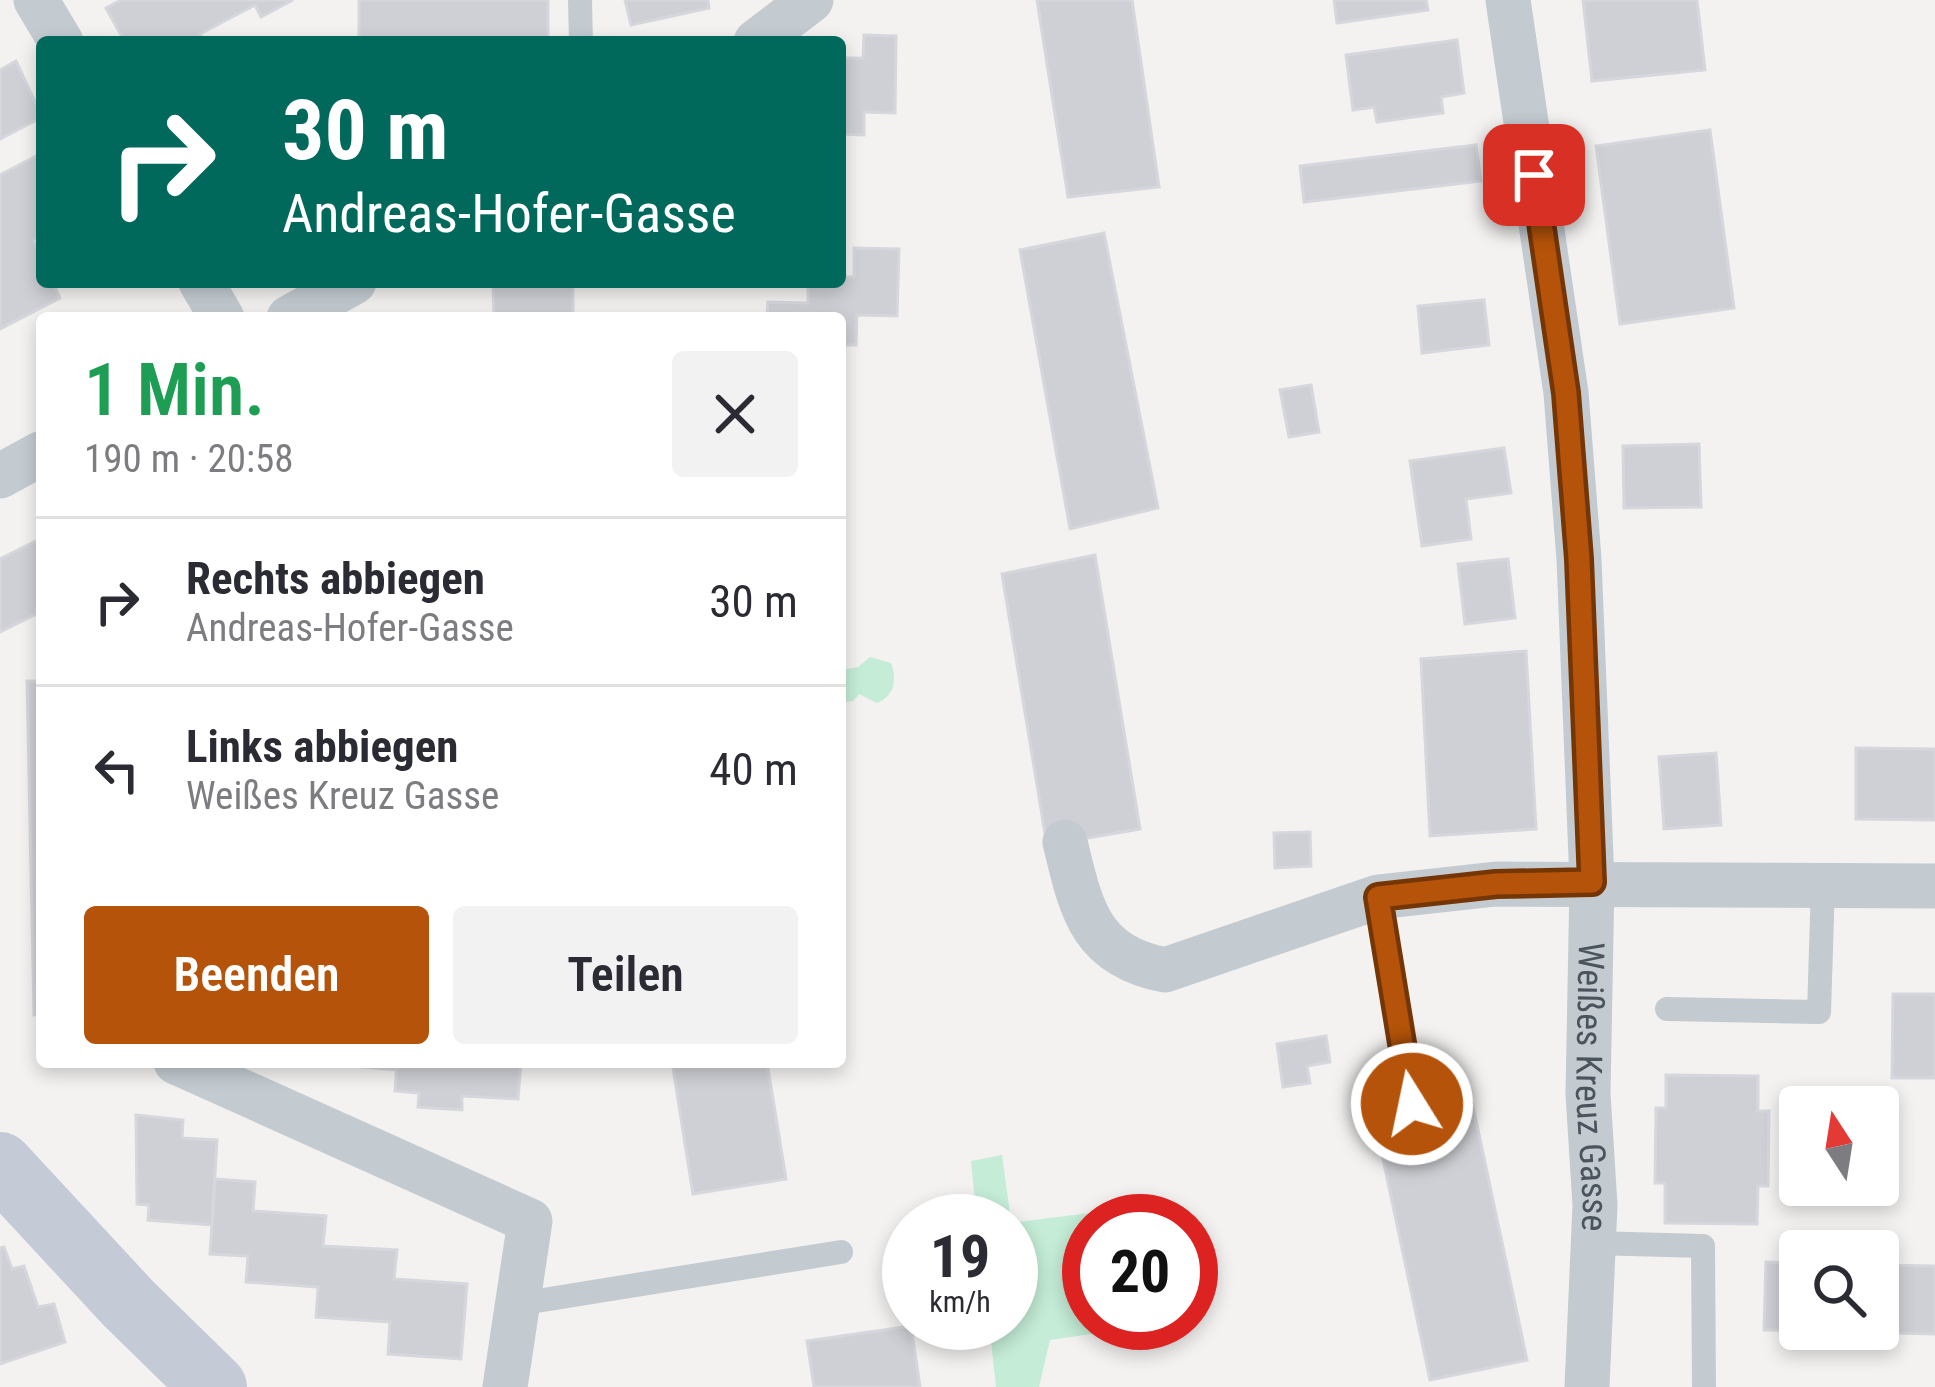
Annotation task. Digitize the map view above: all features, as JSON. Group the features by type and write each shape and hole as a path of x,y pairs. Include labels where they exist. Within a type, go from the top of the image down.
{"street":[{"path":"36,0 57,36"},
{"path":"763,36 812,0"},
{"name":"Weißes Kreuz Gasse","path":"1508,0 1566,393 1579,559 1592,882 1588,1094 1595,1205 1587,1387"},
{"path":"300,312 343,288"},
{"path":"0,476 36,456"},
{"path":"1065,842 1081,909 1108,945 1132,963 1165,970 1378,897 1496,884 1935,886"},
{"path":"189,1068 530,1220 505,1387"},
{"path":"0,1165 214,1387"}],"lane":[{"path":"580,0 581,36"},
{"path":"1667,1009 1819,1012 1823,885"},
{"path":"1378,897 1412,1104"},
{"path":"1593,1243 1702,1246 1704,1387"},
{"path":"518,1304 841,1252"}],"green space":[{"path":"870,657 891,663 894,681 883,700 877,703 859,694 846,702 846,669"},
{"path":"1002,1155 1007,1194 974,1194 971,1161"},
{"path":"1062,1216 1062,1338 1050,1340 1039,1387 996,1387 992,1350 1038,1350 1038,1220"}],"building":[{"path":"121,0 293,0 261,17 255,5 201,36 122,36 106,8"},
{"path":"359,0 548,0 548,36 359,36"},
{"path":"625,0 708,0 709,8 631,25"},
{"path":"1037,0 1132,0 1159,187 1068,197"},
{"path":"1334,0 1426,0 1428,10 1337,23"},
{"path":"1583,0 1697,0 1705,70 1592,81"},
{"path":"864,35 896,36 895,113 864,112 864,135 846,134 846,58 863,58"},
{"path":"1457,40 1464,93 1441,97 1443,113 1377,122 1374,107 1353,110 1346,55"},
{"path":"16,61 36,104 36,120 0,139 0,70"},
{"path":"1710,130 1734,308 1620,324 1596,146"},
{"path":"1476,145 1481,181 1304,202 1300,166"},
{"path":"36,156 36,288 56,288 60,298 0,329 0,175"},
{"path":"1104,233 1158,508 1070,529 1020,250"},
{"path":"854,248 899,249 897,316 857,315 856,345 846,345 846,312 767,312 768,302 808,303 808,288 846,288 846,277 854,277"},
{"path":"493,288 573,288 573,312 494,312"},
{"path":"1484,300 1489,345 1422,353 1418,306"},
{"path":"1311,385 1319,432 1289,437 1280,390"},
{"path":"1699,444 1701,507 1624,508 1623,446"},
{"path":"1504,448 1511,493 1466,499 1471,539 1422,546 1410,461"},
{"path":"36,541 36,614 0,632 0,559"},
{"path":"1095,555 1140,829 1047,845 1002,574"},
{"path":"1508,559 1515,618 1465,624 1458,564"},
{"path":"1526,651 1536,829 1430,836 1421,659"},
{"path":"27,681 36,681 34,1015"},
{"path":"1856,748 1935,749 1935,820 1856,819"},
{"path":"1716,753 1721,825 1664,829 1659,757"},
{"path":"1310,832 1311,866 1275,868 1274,833"},
{"path":"1893,994 1935,994 1935,1078 1892,1078"},
{"path":"1326,1036 1330,1062 1307,1066 1310,1083 1283,1087 1277,1044"},
{"path":"397,1068 521,1068 518,1099 462,1096 462,1110 418,1107 419,1093 395,1091"},
{"path":"673,1068 768,1068 786,1179 693,1194"},
{"path":"1666,1075 1758,1076 1758,1111 1769,1111 1768,1186 1758,1186 1757,1224 1665,1223 1665,1183 1655,1183 1656,1108 1666,1108"},
{"path":"1470,1092 1527,1360 1430,1380 1373,1112"},
{"path":"136,1115 183,1120 182,1138 217,1140 212,1225 148,1220 149,1205 137,1204"},
{"path":"215,1179 255,1182 253,1211 326,1216 323,1246 397,1250 394,1279 467,1284 461,1359 388,1354 390,1322 316,1317 318,1287 246,1282 248,1256 210,1254"},
{"path":"4,1247 12,1269 24,1266 38,1307 54,1304 65,1342 0,1364 0,1248"},
{"path":"1766,1262 1779,1262 1779,1330 1764,1330"},
{"path":"1899,1265 1935,1266 1935,1334 1899,1333"},
{"path":"882,1330 882,1350 915,1350 920,1387 814,1387 807,1341"}],"route":[{"path":"1412,1104 1378,897 1496,884 1592,882 1579,559 1566,393 1534,175"}]}
